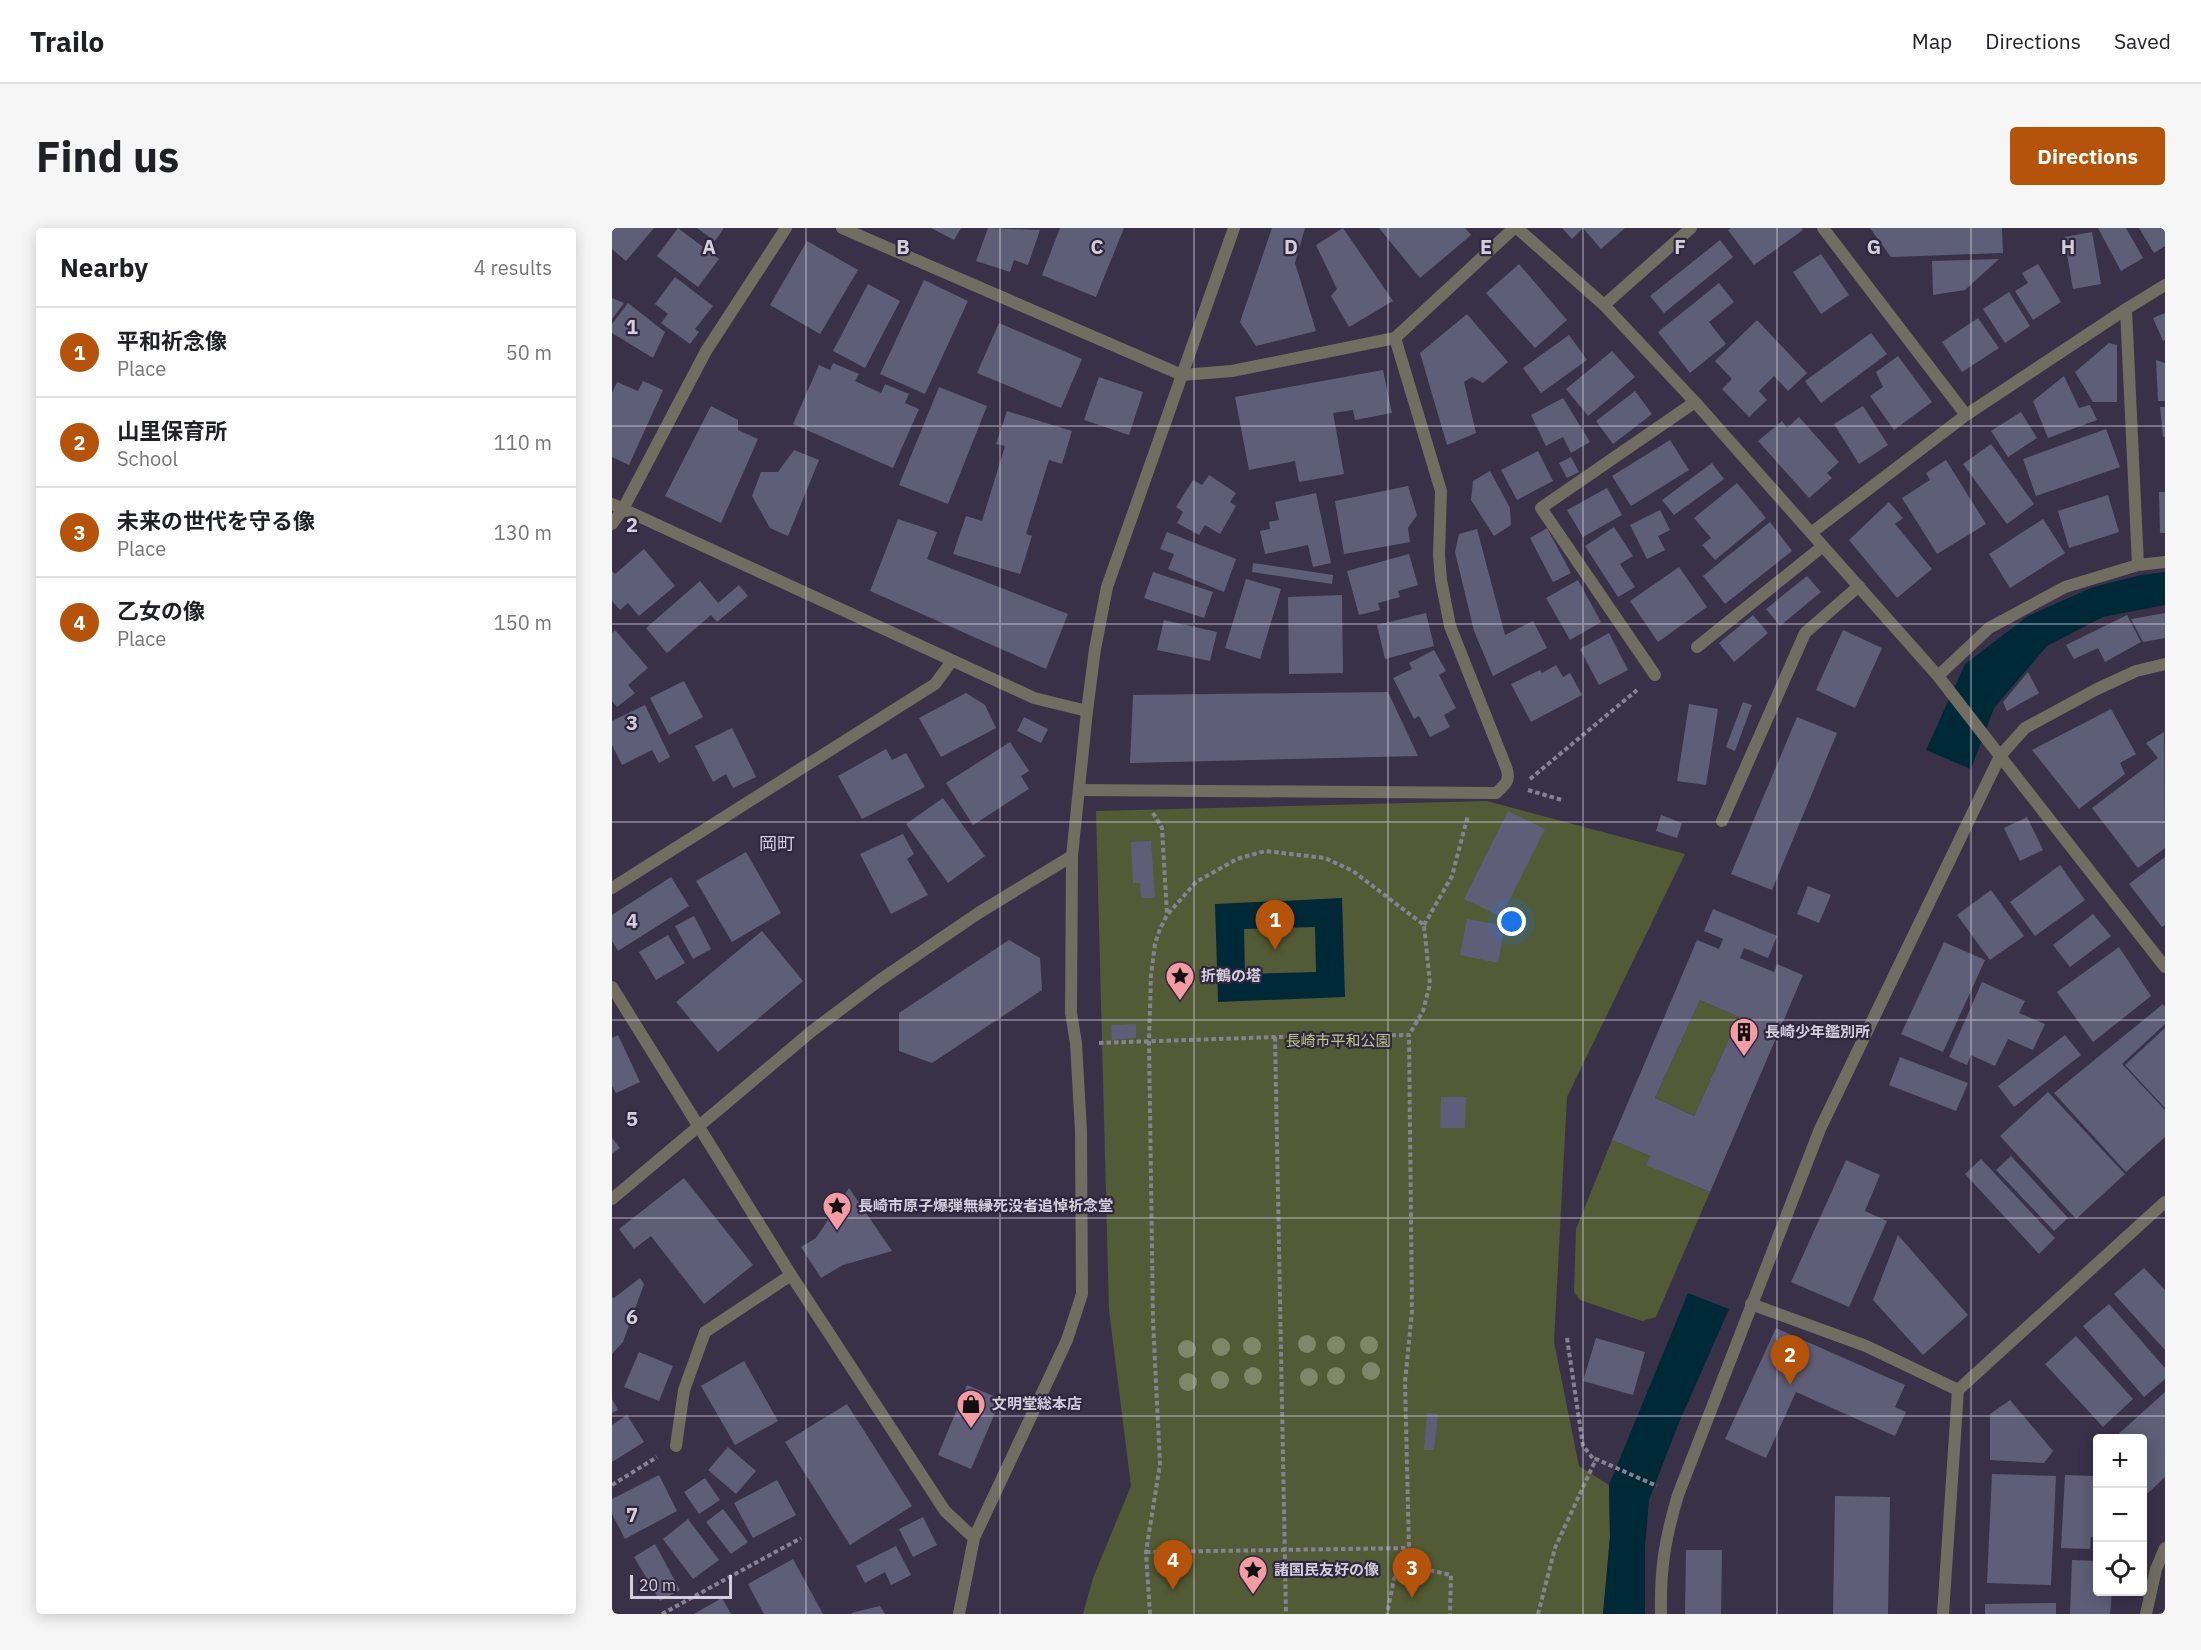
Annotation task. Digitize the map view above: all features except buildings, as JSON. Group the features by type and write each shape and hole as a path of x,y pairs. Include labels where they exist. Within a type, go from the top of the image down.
{"street":[{"path":"612,524 617,507 706,351 786,228"},
{"path":"842,228 1182,375 1232,371 1395,338 1515,228 1604,304 1859,586 1938,676 2165,966"},
{"path":"959,1614 974,1538 1067,1340 1082,1294 1081,1131 1076,1043 1071,1013 1072,856 1095,649 1107,587 1234,228"},
{"path":"1604,304 1691,228"},
{"path":"1823,228 1966,415"},
{"path":"1811,533 1966,415 2165,285"},
{"path":"2126,309 2138,565"},
{"path":"1080,790 1496,793 1507,784 1509,776 1506,767 1450,626 1441,580 1439,555 1441,491 1395,338"},
{"path":"1655,675 1540,508 1695,402"},
{"path":"617,507 1034,698 1087,711"},
{"path":"1697,647 1823,546"},
{"path":"1938,676 1989,628 2065,587 2138,565 2165,562"},
{"path":"1722,821 1805,633 1859,586"},
{"path":"612,888 935,684 952,661"},
{"path":"1660,1614 1662,1559 1667,1532 1682,1484 1820,1129 2000,756 2025,728 2126,676 2165,664"},
{"path":"612,1199 812,1031 880,980 980,912 1072,856"},
{"path":"612,987 791,1275 945,1511 974,1538"},
{"path":"1943,1614 1958,1390 2165,1202"},
{"path":"676,1446 684,1390 705,1332 791,1275"},
{"path":"1751,1304 1866,1346 1958,1390"},
{"path":"2146,1614 2156,1569 2165,1548"}],"path":[{"path":"1521,788 1655,675"},
{"path":"1507,784 1562,800"},
{"path":"1157,791 1152,812 1162,828 1167,915"},
{"path":"1387,1614 1394,1579 1409,1548 1405,1382 1412,1311 1409,1035 1423,1011 1430,984 1424,925 1452,876 1474,793"},
{"path":"1150,1614 1146,1552 1160,1464 1153,1321 1149,1041 1151,975 1155,944 1160,928 1167,915 1196,882 1237,859 1265,851 1325,858 1353,871 1424,925"},
{"path":"1076,1043 1275,1036 1409,1035"},
{"path":"1275,1036 1287,1614"},
{"path":"1567,1338 1583,1446 1595,1461"},
{"path":"612,1485 676,1446"},
{"path":"1595,1461 1596,1459 1658,1487"},
{"path":"1538,1614 1555,1548 1595,1461"},
{"path":"662,1614 801,1538"},
{"path":"1146,1552 1409,1548"},
{"path":"1400,1568 1425,1569 1451,1575 1450,1614"}],"green space":[{"name":"長崎市平和公園","path":"1487,801 1685,854 1567,1097 1554,1342 1579,1466 1609,1485 1610,1537 1603,1614 1083,1614 1093,1578 1131,1486 1109,1310 1096,811"},
{"path":"1700,1000 1739,1017 1694,1116 1655,1098"},
{"path":"1612,1140 1650,1156 1647,1165 1710,1192 1656,1317 1642,1321 1580,1300 1574,1292 1576,1229"}],"water":[{"path":"2165,572 2165,605 2103,617 2047,646 1994,708 1971,769 1926,750 1965,664 2028,616 2093,587 2141,575"},
{"path":"1342,898 1345,997 1218,1002 1215,904","holes":["1315,927 1316,972 1245,974 1244,929"]},
{"path":"1688,1293 1729,1309 1678,1425 1649,1500 1645,1547 1645,1614 1603,1614 1610,1537 1609,1485"}],"place":[{"name":"平和祈念像","path":"1275,950"},
{"name":"折鶴の塔","path":"1180,1002"},
{"name":"長崎少年鑑別所","path":"1744,1058"},
{"name":"長崎市原子爆弾無縁死没者追悼祈念堂","path":"837,1232"},
{"name":"山里保育所","path":"1790,1385"},
{"name":"文明堂総本店","path":"971,1430"},
{"name":"乙女の像","path":"1173,1590"},
{"name":"諸国民友好の像","path":"1253,1596"},
{"name":"未来の世代を守る像","path":"1412,1598"}],"district":[{"name":"岡町","path":"777,844"}]}
